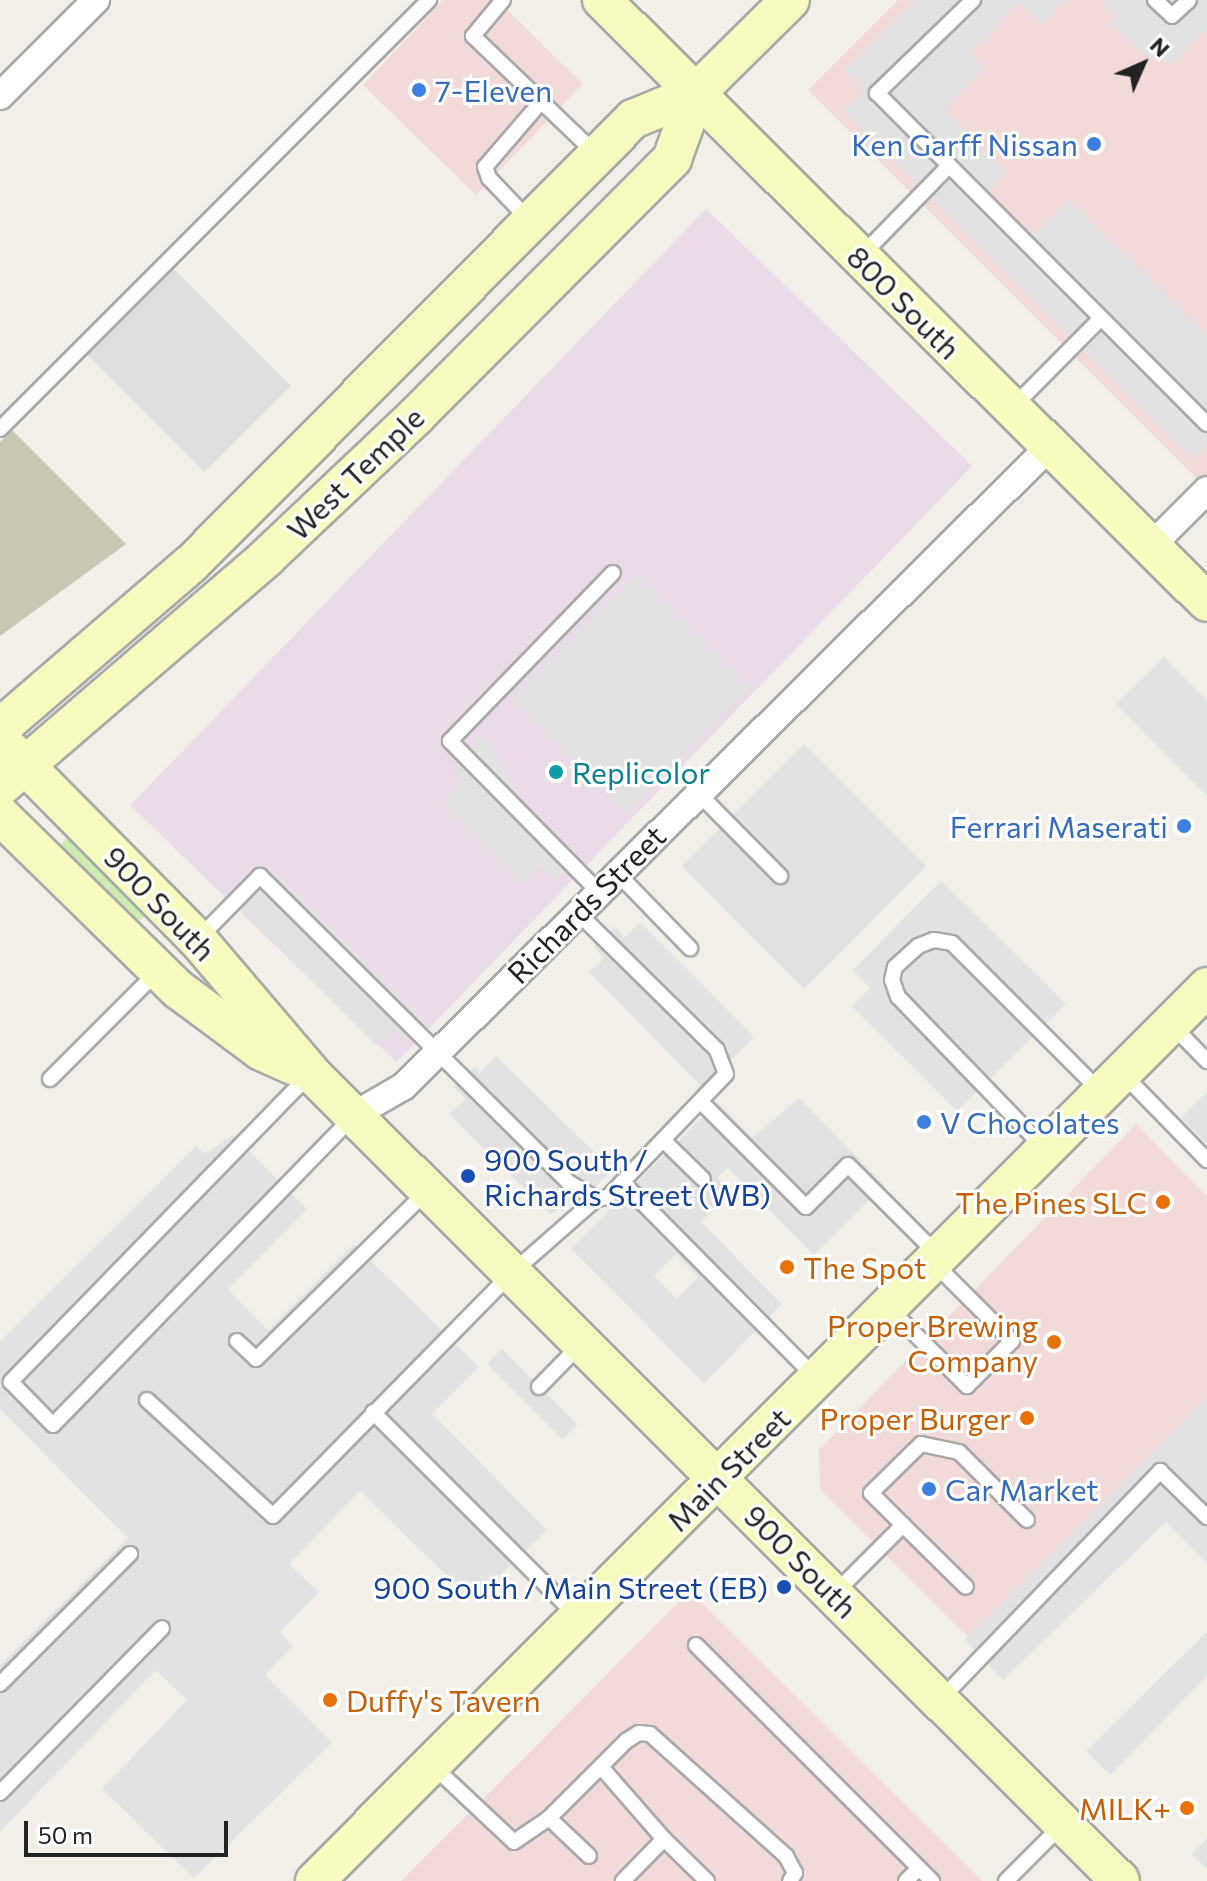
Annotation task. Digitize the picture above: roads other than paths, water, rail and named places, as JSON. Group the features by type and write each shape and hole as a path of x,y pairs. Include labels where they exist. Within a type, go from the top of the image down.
{"street":[{"path":"0,96 96,0"},
{"name":"800 South","path":"602,0 1207,602"},
{"name":"West Temple","path":"0,728 192,563 633,119 696,93 790,0"},
{"name":"West Temple","path":"6,794 317,512 672,159 696,93"},
{"name":"Richards Street","path":"354,1115 404,1086 1050,446"},
{"path":"1151,546 1207,490"},
{"name":"900 South","path":"6,794 197,939 311,1073 514,1271 1120,1881"},
{"name":"900 South","path":"6,794 157,971 261,1051 311,1073"},
{"name":"Main Street","path":"315,1881 1207,987"}],"lane":[{"path":"0,429 429,0"},
{"path":"503,0 473,36 597,156"},
{"path":"973,0 877,93 1207,424"},
{"path":"1155,0 1172,16 1189,0"},
{"path":"532,223 489,178 485,167 541,102"},
{"path":"859,258 948,167"},
{"path":"1012,409 1100,319"},
{"path":"613,573 450,741 607,882 690,948"},
{"path":"698,793 780,876"},
{"path":"197,939 260,876 568,1182 596,1199"},
{"path":"147,1400 273,1516 514,1271 596,1199 608,1197 702,1103 726,1074 724,1059 577,912"},
{"path":"1046,1150 898,997 892,980 895,967 918,946 934,940 952,943 1112,1083 1207,1160"},
{"path":"50,1079 157,971"},
{"path":"1170,1023 1207,1061"},
{"path":"311,1073 11,1382 53,1425 354,1115"},
{"path":"702,1103 806,1207 848,1165 1012,1341 967,1386 888,1306"},
{"path":"664,1141 703,1179"},
{"path":"622,1182 817,1379"},
{"path":"237,1341 256,1359 429,1189"},
{"path":"539,1387 584,1342"},
{"path":"373,1412 580,1618"},
{"path":"966,1587 871,1493 921,1444 959,1452 1027,1520"},
{"path":"940,1700 1160,1471 1207,1517"},
{"path":"834,1594 903,1525"},
{"path":"0,1684 130,1554"},
{"path":"0,1793 162,1628"},
{"path":"696,1645 932,1881"},
{"path":"432,1764 506,1839 524,1840 602,1768 626,1741 639,1733 650,1734 786,1856 795,1873 790,1881"},
{"path":"602,1768 664,1839 707,1881"},
{"path":"549,1818 589,1856"},
{"path":"1006,1881 1063,1824"},
{"path":"617,1880 664,1839"},
{"path":"906,1881 919,1868"}],"place":[{"name":"7-Eleven","path":"419,90"},
{"name":"Ken Garff Nissan","path":"1094,144"},
{"name":"Replicolor","path":"556,772"},
{"name":"Ferrari Maserati","path":"1184,826"},
{"name":"V Chocolates","path":"924,1122"},
{"name":"900 South / Richards Street (WB)","path":"468,1176"},
{"name":"The Pines SLC","path":"1163,1202"},
{"name":"The Spot","path":"787,1267"},
{"name":"Proper Brewing Company","path":"1054,1342"},
{"name":"Proper Burger","path":"1027,1418"},
{"name":"Car Market","path":"929,1489"},
{"name":"900 South / Main Street (EB)","path":"784,1587"},
{"name":"Duffy's Tavern","path":"330,1700"},
{"name":"MILK+","path":"1187,1808"}]}
